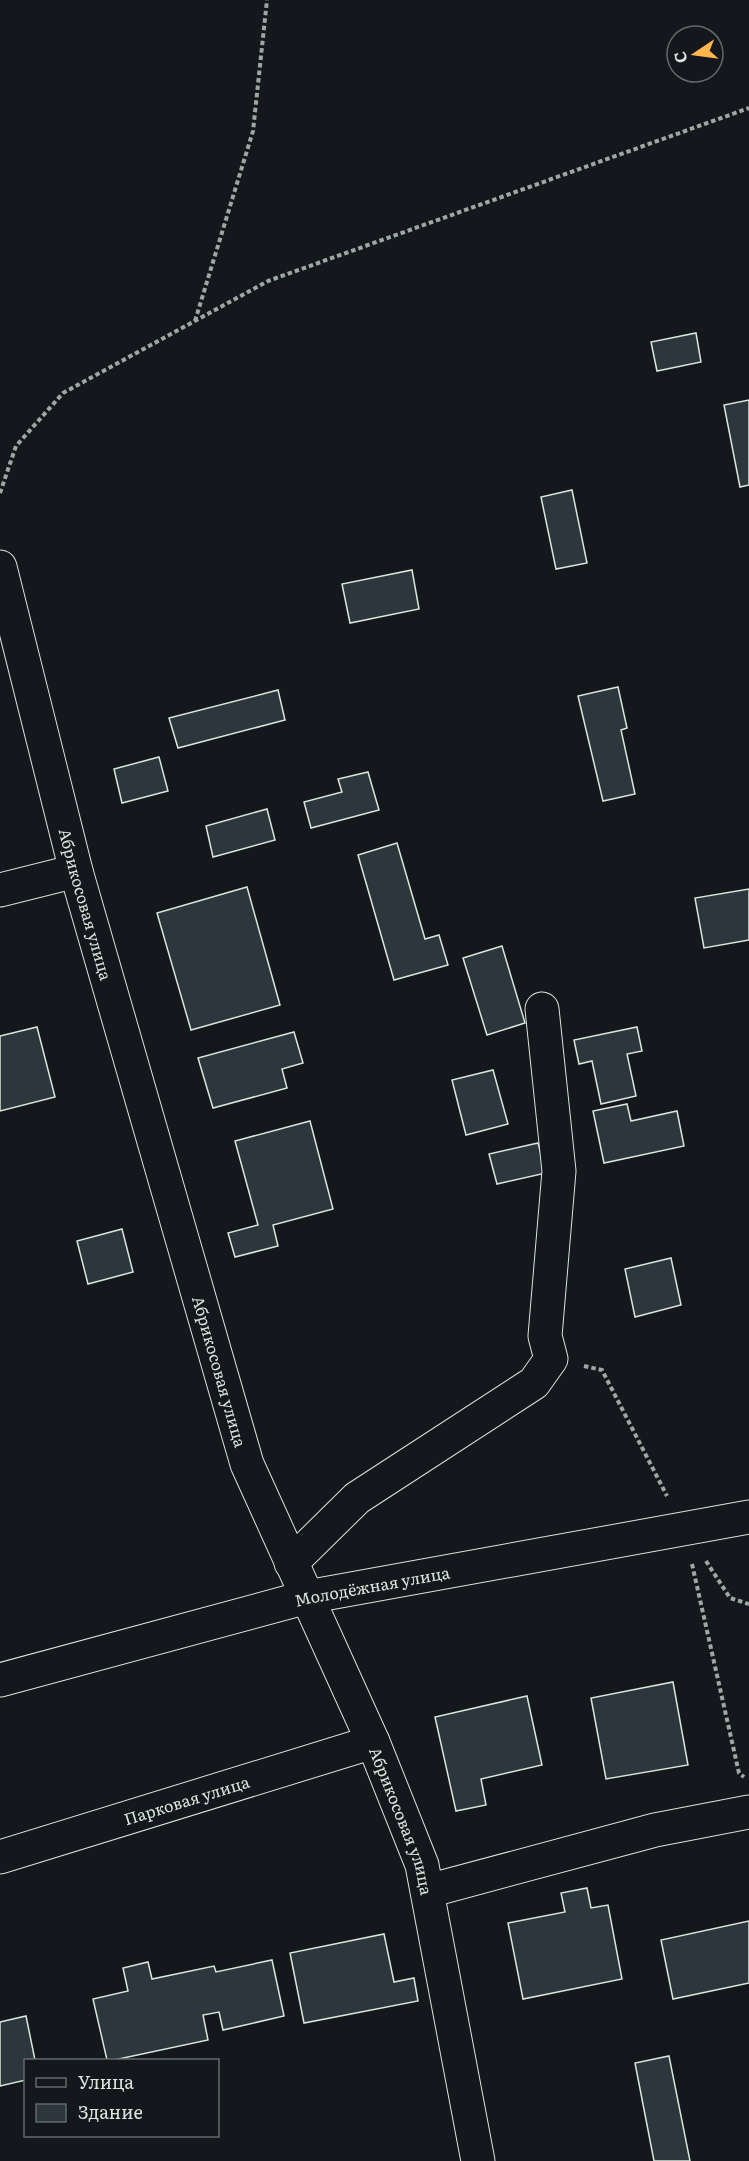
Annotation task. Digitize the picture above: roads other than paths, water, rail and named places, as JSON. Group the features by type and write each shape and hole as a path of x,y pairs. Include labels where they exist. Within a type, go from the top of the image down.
{"street":[{"name":"Абрикосовая улица","path":"0,567 76,871 247,1464 373,1742 422,1865 478,2161"},
{"path":"0,890 76,871"},
{"path":"291,1563 357,1498 534,1383 550,1359 545,1336 559,1171 542,1009"},
{"name":"Молодёжная улица","path":"0,1680 307,1597 749,1516"},
{"name":"Парковая улица","path":"0,1857 373,1742"},
{"path":"428,1891 655,1830 749,1812"}]}
